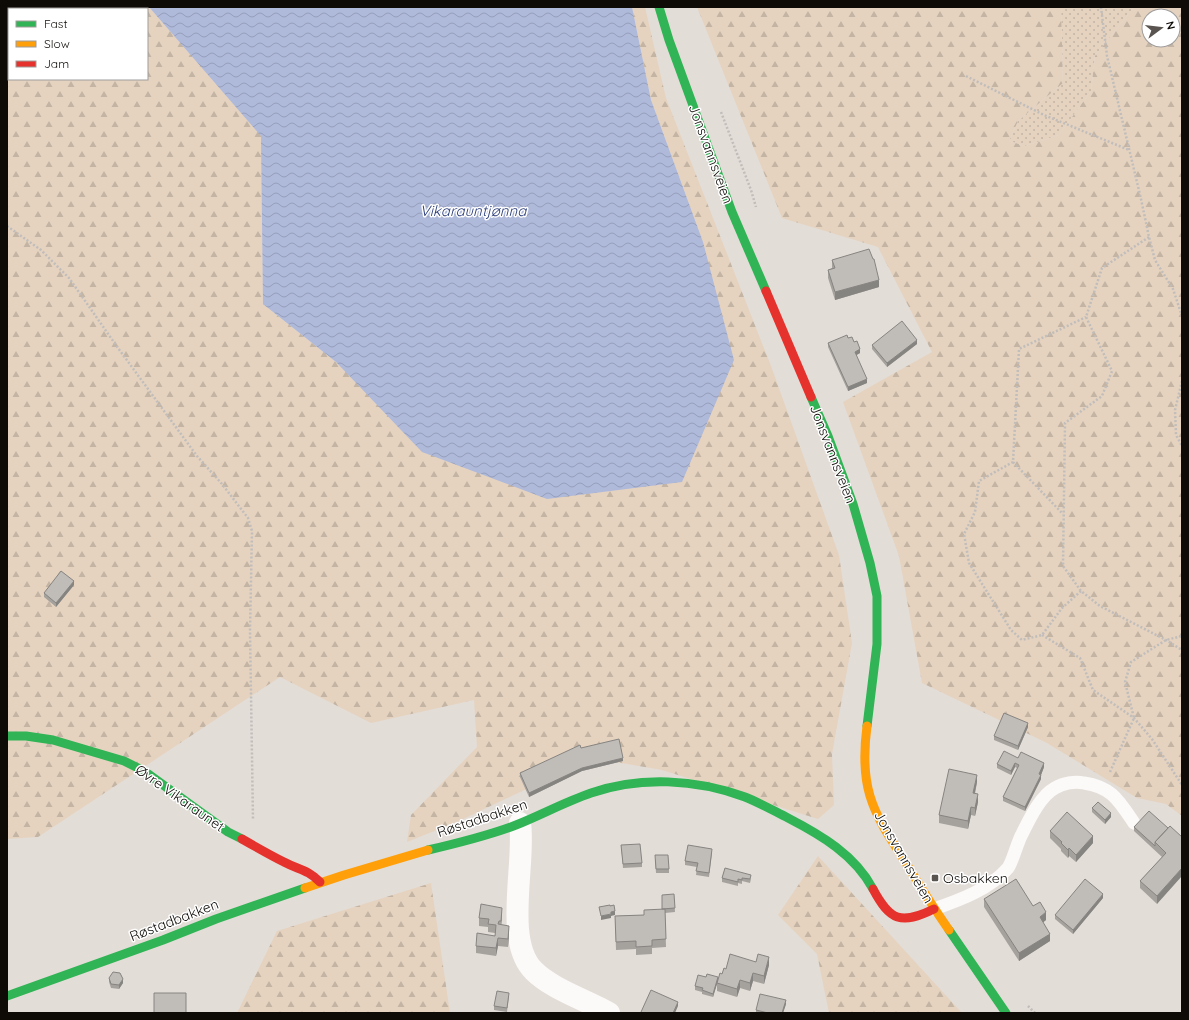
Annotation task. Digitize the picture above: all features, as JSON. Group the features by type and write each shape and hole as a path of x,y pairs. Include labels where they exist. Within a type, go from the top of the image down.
{"street":[{"name":"Jonsvannsveien","path":"659,7 669,40 732,212 828,436 853,504 870,563 877,596 876,652 865,742 865,771 870,796 881,824 934,909 1006,1013"},
{"name":"Øvre Vikaraunet","path":"7,736 26,736 53,740 124,760 144,771 228,832 286,863 303,869 312,874 320,882"},
{"name":"Røstadbakken","path":"7,996 320,882 483,836 520,823 578,797 624,785 657,781 689,783 744,797 785,817 828,841 848,856 863,872 872,885 882,905 888,913 894,917 912,918 921,916 934,909"},
{"path":"520,823 522,846 518,890 519,933 522,954 534,971 546,980 609,1013"}],"lane":[{"name":"Jonsvannsveien","path":"934,909 952,903 979,890 1001,875 1010,866 1017,842 1035,810 1043,798 1054,788 1079,782 1103,787"},
{"path":"1103,787 1119,802 1134,823"}],"path":[{"path":"1101,7 1106,56 1149,238 1155,260 1173,289 1182,316"},
{"path":"966,76 1044,115 1129,150"},
{"path":"7,226 41,250 69,278 197,456 222,484 248,518 252,531 250,631 254,847"},
{"path":"1149,238 1102,268 1086,317 1112,372 1102,396 1065,423 1063,566 1081,590 1100,606 1166,640 1182,650"},
{"path":"1064,514 1012,462 1019,348 1086,317"},
{"path":"1182,381 1175,410 1176,435 1182,446"},
{"path":"1012,462 979,481 975,512 964,534 969,563 1011,630 1022,640 1042,635 1062,608 1081,590"},
{"path":"1042,635 1080,658 1093,690 1134,718 1152,739 1182,785"},
{"path":"1103,787 1134,718 1125,682 1131,662 1166,640 1182,636"}],"green space":[{"path":"7,7 149,7 262,136 263,304 336,362 703,242 651,100 632,7 645,7 666,98 771,366 839,555 852,643 832,754 834,805 818,819 662,770 592,758 459,821 407,842 411,815 477,747 474,700 371,723 280,677 38,837 7,839"},
{"path":"697,7 1061,7 1063,83 1018,121 1009,141 1025,146 1059,135 1091,91 1095,56 1134,7 1182,7 1182,816 1166,804 1137,798 1047,743 922,683 899,556 843,402 932,352 878,247 782,218"},
{"path":"1061,7 1134,7 1095,56 1091,91 1059,135 1025,146 1009,141 1018,121 1063,83"},
{"path":"818,856 962,1013 829,1013 817,954 778,915"},
{"path":"431,883 450,1013 237,1013 277,931"}],"water":[{"name":"Vikarauntjønna","path":"149,7 632,7 651,100 703,242 734,360 682,482 547,499 422,452 336,362 263,304 261,136"}],"building":[{"path":"869,249 874,259 879,280 835,292 828,270 835,268 832,260"},
{"path":"902,321 917,340 887,363 872,345"},
{"path":"847,335 848,338 852,337 854,342 857,341 860,349 855,352 867,379 848,387 828,343"},
{"path":"61,571 74,581 56,603 44,593"},
{"path":"1004,713 1028,723 1018,746 994,736"},
{"path":"619,739 623,758 582,768 529,793 520,773 580,745 581,748"},
{"path":"1004,751 1018,758 1021,752 1044,763 1039,774 1041,775 1025,807 1003,797 1019,765 1015,763 1011,771 997,764"},
{"path":"949,769 977,775 973,793 978,794 975,808 971,807 968,821 939,815"},
{"path":"1098,802 1111,813 1105,820 1092,808"},
{"path":"1149,811 1168,828 1155,842 1155,846 1134,827"},
{"path":"1067,812 1093,836 1076,855 1069,848 1068,850 1050,831"},
{"path":"1170,826 1182,837 1182,868 1157,896 1140,881 1166,853 1155,842"},
{"path":"640,844 642,863 623,864 621,845"},
{"path":"688,845 712,849 709,873 696,871 698,863 685,861"},
{"path":"655,855 668,855 669,869 656,869"},
{"path":"725,868 751,875 750,879 738,879 738,882 722,878"},
{"path":"1016,879 1033,906 1040,902 1046,912 1040,917 1050,934 1019,953 984,899"},
{"path":"1085,879 1103,894 1073,930 1055,915"},
{"path":"674,894 675,908 662,909 662,895"},
{"path":"481,904 502,908 501,921 499,921 498,924 509,926 508,939 498,938 496,948 476,946 477,933 495,936 496,925 488,924 489,919 479,918"},
{"path":"614,905 615,911 611,912 611,914 601,916 599,907"},
{"path":"665,909 666,939 652,940 652,946 636,947 636,941 616,942 615,916 644,915 644,910"},
{"path":"730,954 756,962 758,954 769,957 764,976 753,973 750,983 740,980 737,989 717,983 720,973 722,974 724,968 726,969"},
{"path":"113,972 120,973 123,979 119,985 111,984 109,978"},
{"path":"707,974 718,977 713,994 702,990 703,988 695,986 698,975 706,977"},
{"path":"651,990 678,1002 673,1013 641,1012"},
{"path":"497,991 509,993 507,1008 494,1006"},
{"path":"154,993 186,993 186,1013 154,1013"},
{"path":"760,994 786,1000 782,1013 768,1013 756,1010"}],"traffic: fast":[{"path":"659,7 669,40 732,212 766,291"},
{"path":"811,397 828,436 853,504 870,563 877,596 877,644 867,726"},
{"path":"7,736 26,736 53,740 124,761 144,771 228,832 242,839"},
{"path":"428,850 505,829 562,804 591,793 610,788 648,782 688,783 707,786 745,797 813,831 847,856 866,877 873,889"},
{"path":"7,996 305,888"},
{"path":"949,930 1006,1013"}],"traffic: slow":[{"path":"867,726 865,743 865,770 873,804 889,836 949,930"},
{"path":"305,888 428,850"}],"traffic: jam":[{"path":"766,291 811,397"},
{"path":"242,839 289,865 307,872 320,882"},
{"path":"873,889 885,908 891,914 898,917 913,917 934,909"}],"place":[{"name":"Osbakken","path":"935,878"}]}
